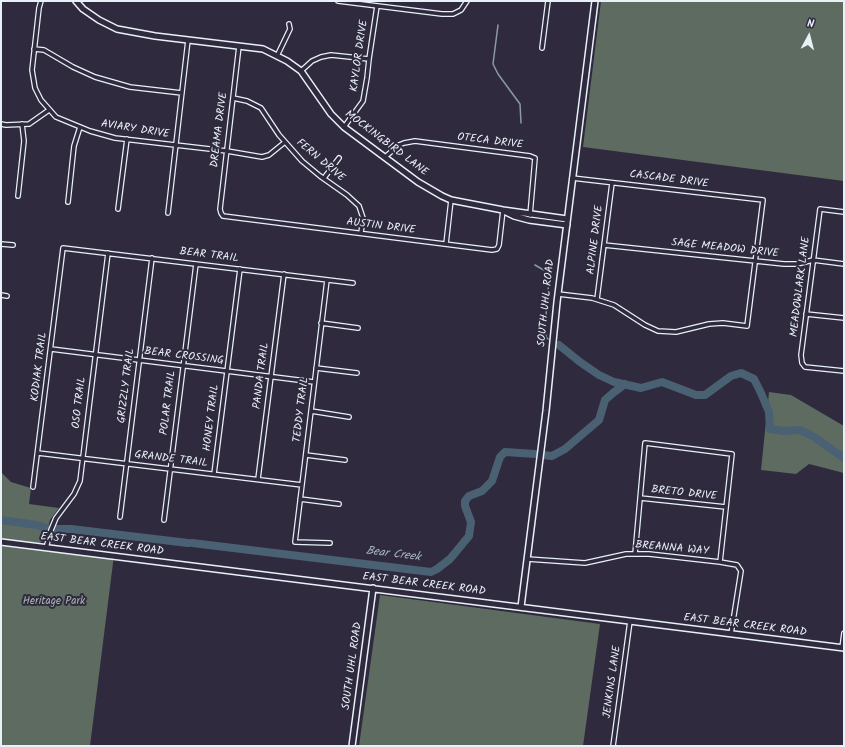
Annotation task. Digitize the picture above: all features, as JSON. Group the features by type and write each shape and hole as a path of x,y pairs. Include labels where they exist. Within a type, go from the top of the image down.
{"main road":[{"name":"MOCKINGBIRD LANE","path":"76,1 83,9 99,20 117,29 188,40 263,49 301,71 331,114 344,127 418,182 451,200 514,211 529,217 567,222"},
{"name":"SOUTH UHL ROAD","path":"521,608 546,412 572,178 595,1"},
{"name":"EAST BEAR CREEK ROAD","path":"1,542 843,648"},
{"name":"SOUTH UHL ROAD","path":"352,746 374,588"}],"street":[{"name":"AVIARY DRIVE","path":"41,1 38,8 32,70 35,88 41,100 56,117 80,127 115,138 227,151 262,157 269,154 285,142"},
{"path":"338,1 442,14 453,14 461,10 468,1"},
{"path":"542,48 548,1"},
{"name":"KAYLOR DRIVE","path":"344,127 363,101 368,78 376,6"},
{"path":"277,56 290,29 289,24"},
{"path":"168,213 188,40"},
{"name":"DREAMA DRIVE","path":"223,216 220,208 239,46"},
{"path":"34,49 44,50 73,67 95,77 130,87 182,93"},
{"path":"301,71 312,61 331,55 369,59"},
{"name":"FERN DRIVE","path":"233,98 247,101 261,108 279,135 302,161 359,206 363,218 362,233"},
{"path":"1,124 29,124 49,110"},
{"path":"18,196 24,141 22,124"},
{"path":"68,202 74,146 80,127"},
{"path":"118,209 127,139"},
{"name":"OTECA DRIVE","path":"385,157 399,145 415,141 530,156 535,158 529,217"},
{"path":"324,178 339,158"},
{"name":"CASCADE DRIVE","path":"572,178 763,200 755,262"},
{"name":"ALPINE DRIVE","path":"597,299 612,183"},
{"path":"446,244 451,200"},
{"name":"MEADOWLARK LANE","path":"844,212 820,209 801,355 802,363 805,367 844,371"},
{"name":"AUSTIN DRIVE","path":"223,216 492,250 497,249 499,245 503,210"},
{"path":"1,244 13,245"},
{"name":"SAGE MEADOW DRIVE","path":"604,245 755,262 797,264 813,260 844,264"},
{"name":"BEAR TRAIL","path":"63,248 284,274 353,284"},
{"name":"KODIAK TRAIL","path":"33,487 63,248"},
{"name":"OSO TRAIL","path":"46,548 56,518 74,494 80,481 108,253"},
{"name":"GRIZZLY TRAIL","path":"120,517 152,258"},
{"path":"558,294 592,298 614,305 645,325 658,331 676,332 709,324 723,323 747,326 755,262"},
{"name":"POLAR TRAIL","path":"164,520 196,264"},
{"name":"HONEY TRAIL","path":"214,474 240,269"},
{"name":"PANDA TRAIL","path":"258,479 284,274"},
{"name":"TEDDY TRAIL","path":"327,280 295,542 330,544"},
{"path":"1,295 7,296"},
{"path":"806,314 844,318"},
{"path":"322,323 358,328"},
{"name":"BEAR CROSSING","path":"51,350 314,382"},
{"path":"316,368 357,372"},
{"path":"311,411 348,416"},
{"path":"635,554 645,443 732,454 720,562"},
{"name":"GRANDE TRAIL","path":"38,453 302,485"},
{"path":"306,455 345,460"},
{"name":"BRETO DRIVE","path":"640,498 726,507"},
{"path":"300,499 339,504"},
{"name":"BREANNA WAY","path":"527,559 585,563 626,554 649,554 736,565 741,571 732,634"},
{"name":"JENKINS LANE","path":"613,746 630,621"},
{"path":"843,648 844,634"}],"green space":[{"path":"601,1 844,1 844,181 583,147"},
{"path":"769,392 791,395 844,426 844,473 809,464 796,474 761,470"},
{"path":"1,472 11,482 31,488 29,504 59,508 50,520 45,540 39,543 1,539"},
{"name":"Heritage Park","path":"1,541 114,555 90,746 1,746"},
{"path":"380,595 600,624 583,746 359,746"}],"waterway":[{"path":"498,25 493,64 498,74 520,104 521,123"},
{"path":"535,265 547,272 549,279 545,328 546,337 548,339"},
{"name":"Bear Creek","path":"559,345 599,375 614,382 641,388 662,382 696,395 705,395 731,376 741,373 754,379 769,412 770,429 784,431 800,430 814,437 844,458"},
{"name":"Bear Creek","path":"543,455 552,456 565,449 599,420 605,400 625,384"},
{"name":"Bear Creek","path":"192,543 431,572 450,559 469,536 471,522 465,506 465,501 469,496 482,491 492,481 500,457 505,452 535,454"},
{"name":"Bear Creek","path":"1,520 37,525 46,528"},
{"name":"Bear Creek","path":"55,529 71,529 188,543"}]}
